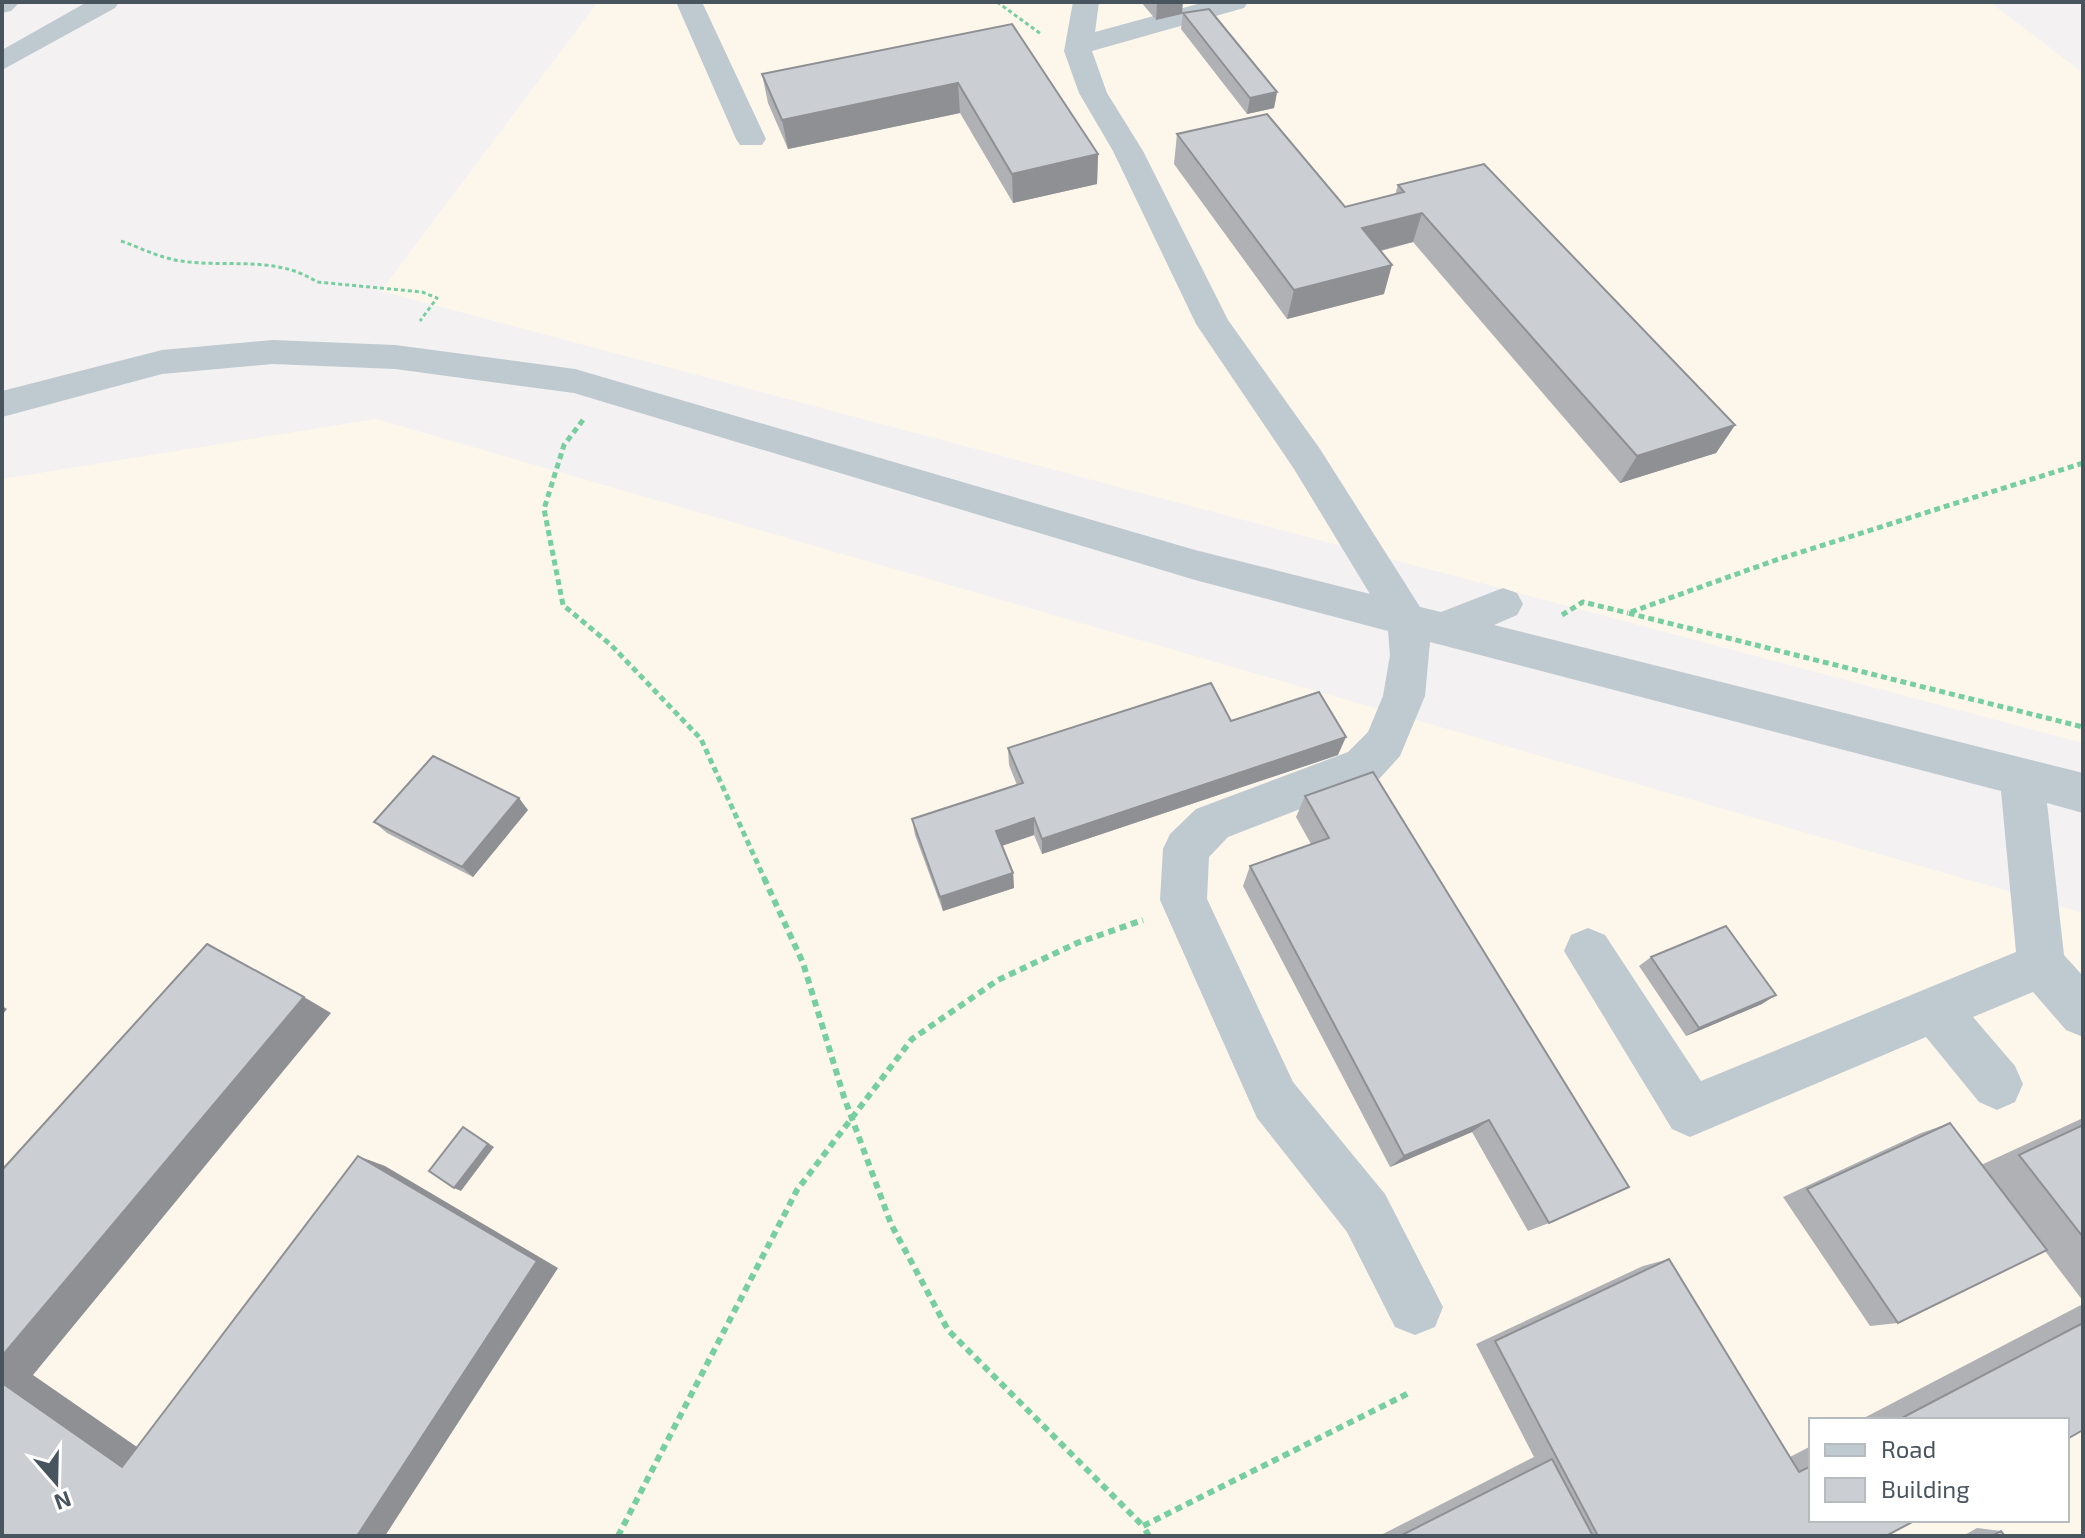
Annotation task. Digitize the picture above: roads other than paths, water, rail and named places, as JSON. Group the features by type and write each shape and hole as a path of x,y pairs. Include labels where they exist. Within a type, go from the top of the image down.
{"street":[{"path":"2,62 106,2"},
{"path":"689,2 751,139"},
{"path":"1086,2 1078,48 1093,93 1128,151 1213,324 1425,625"},
{"path":"1078,48 1235,2"},
{"path":"2,404 162,362 273,352 395,357 575,381 1195,565 2083,793"},
{"path":"1415,1307 1366,1213 1275,1100 1185,906 1186,849 1212,823 1364,765 1385,743 1404,696 1411,655 1425,625 1503,604"},
{"path":"2022,777 2041,965 2083,1013"},
{"path":"1588,951 1690,1111 2041,965"},
{"path":"1935,1010 1997,1084"}]}
